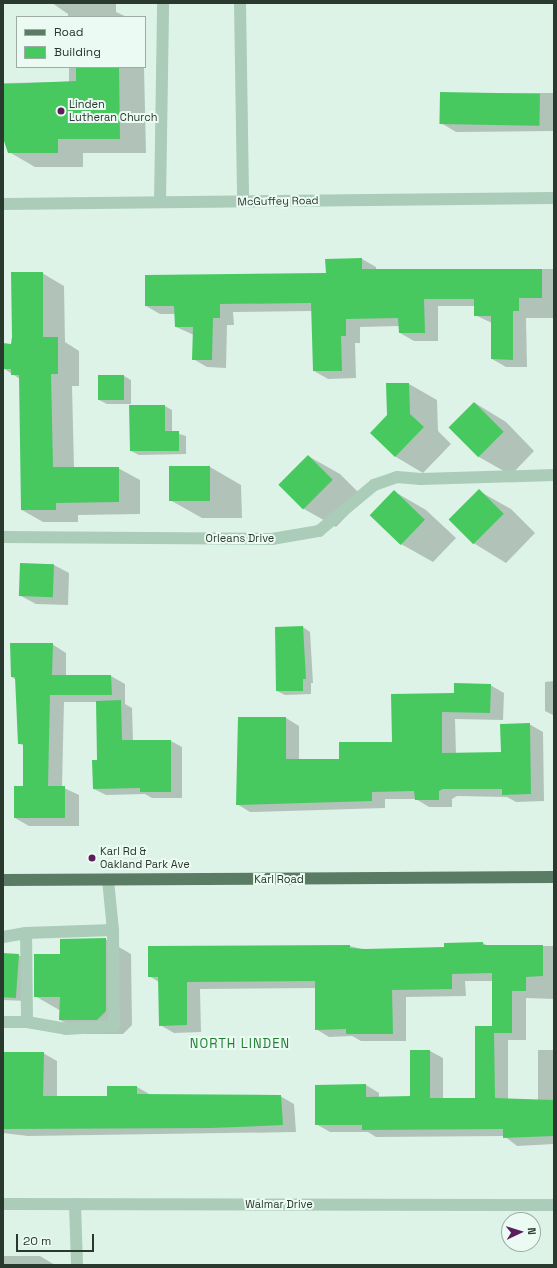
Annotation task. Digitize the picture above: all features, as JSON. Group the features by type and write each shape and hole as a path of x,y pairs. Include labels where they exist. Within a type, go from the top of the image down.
{"main road":[{"name":"Karl Road","path":"3,880 554,877"}],"street":[{"path":"160,202 163,3"},
{"path":"240,3 243,201"},
{"name":"McGuffey Road","path":"3,204 554,198"},
{"name":"Orleans Drive","path":"3,537 272,539 319,531 374,484 397,477 421,479 554,475"},
{"path":"3,1022 27,1022 66,1028 114,1026 113,930 108,880"},
{"path":"3,937 26,933 113,930"},
{"path":"26,933 27,1022"},
{"name":"Walmar Drive","path":"3,1204 554,1205"},
{"path":"75,1204 77,1265"}],"building":[{"name":"Linden Lutheran Church","path":"76,68 119,68 120,139 58,139 58,153 8,153 3,138 3,84 76,81"},
{"path":"440,92 540,94 539,126 439,124"},
{"path":"362,258 362,269 542,269 542,298 519,298 519,311 513,311 513,360 491,359 491,316 474,316 474,299 424,299 425,333 399,333 398,318 346,319 346,336 341,336 342,371 313,371 311,303 220,304 220,318 213,318 212,360 192,360 193,327 175,327 174,306 145,306 145,275 326,273 325,259"},
{"path":"11,272 43,272 43,337 58,337 58,374 51,374 53,467 119,467 119,502 56,503 56,510 21,510 19,375 11,375 11,369 3,369 3,343 11,344 12,337"},
{"path":"98,375 124,375 124,400 98,400"},
{"path":"386,383 409,383 410,414 424,427 395,457 370,433 387,415"},
{"path":"474,402 504,432 478,457 449,427"},
{"path":"129,405 165,405 165,431 179,431 179,451 130,451"},
{"path":"308,455 333,480 303,509 278,485"},
{"path":"169,466 210,466 210,501 169,501"},
{"path":"479,489 504,514 473,544 449,519"},
{"path":"394,490 425,520 401,545 370,515"},
{"path":"20,563 54,564 53,597 19,596"},
{"path":"303,626 306,679 303,679 303,691 276,691 275,627"},
{"path":"10,643 53,643 52,675 111,675 112,695 50,695 48,786 65,786 65,818 14,818 14,786 23,786 23,744 18,744 15,677 11,677"},
{"path":"454,683 491,684 490,713 442,712 442,753 501,752 500,724 530,723 531,794 502,795 502,789 443,789 439,791 439,800 415,800 414,791 372,792 372,801 236,805 238,717 286,717 286,759 339,759 339,742 392,742 391,694 454,693"},
{"path":"121,700 122,740 171,740 171,792 140,792 140,788 93,789 92,760 97,760 96,701"},
{"path":"106,938 106,1011 97,1020 59,1020 60,997 34,997 34,954 60,954 60,939"},
{"path":"483,942 483,945 543,945 543,976 526,977 526,991 512,991 512,1033 494,1033 495,1098 554,1100 554,1136 503,1138 503,1129 362,1130 362,1125 315,1125 315,1085 366,1084 366,1097 410,1096 410,1050 430,1050 430,1098 475,1098 475,1026 492,1026 492,973 452,974 452,989 392,990 393,1034 346,1034 346,1029 315,1030 315,981 187,982 187,1025 159,1026 158,977 148,977 148,946 350,945 350,948 365,949 444,947 444,943"},
{"path":"3,953 19,954 16,998 3,997"},
{"path":"3,1052 44,1052 43,1096 107,1096 107,1086 137,1086 137,1094 281,1095 283,1125 211,1128 3,1129"}],"place":[{"name":"Linden Lutheran Church","path":"61,111"},
{"name":"Karl Rd & Oakland Park Ave","path":"92,858"}],"district":[{"name":"NORTH LINDEN","path":"240,1044"}]}
